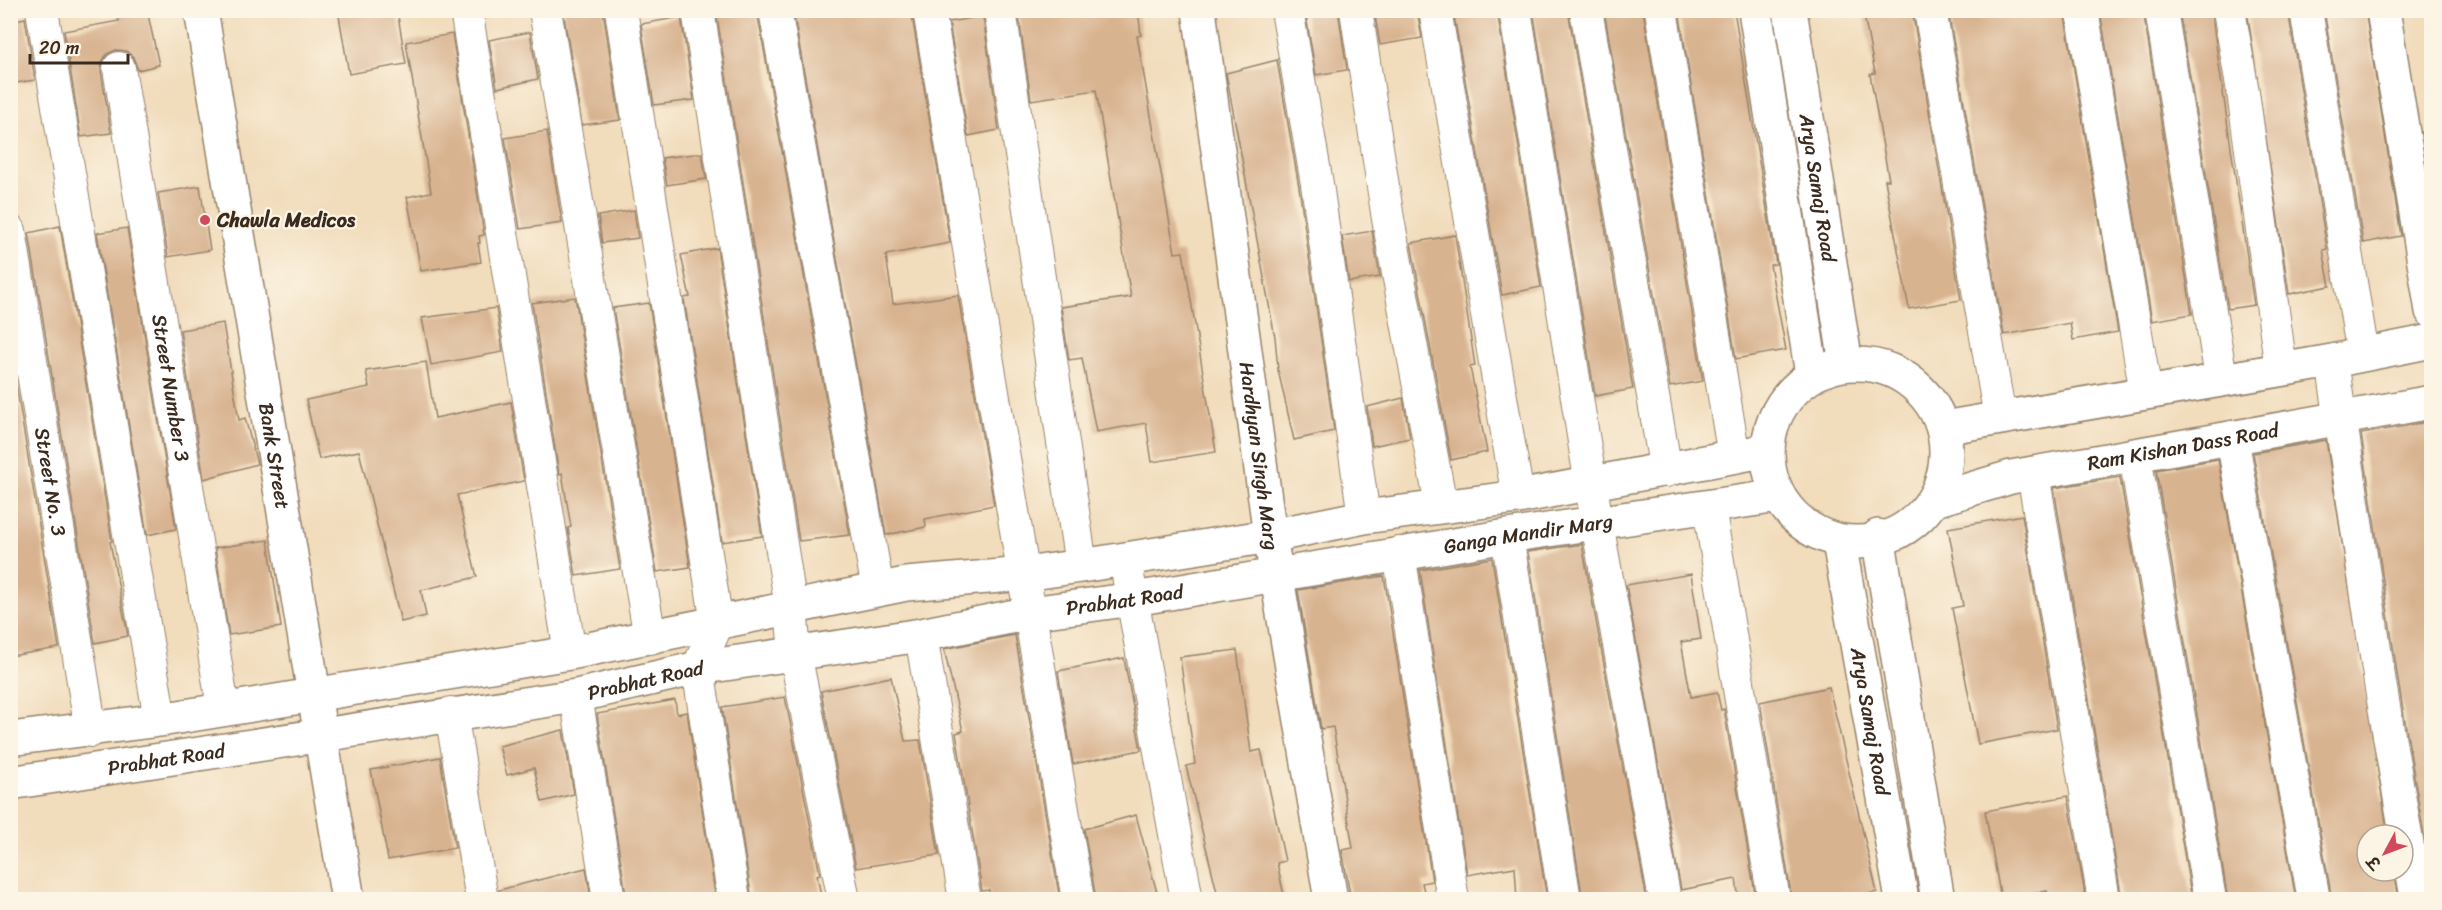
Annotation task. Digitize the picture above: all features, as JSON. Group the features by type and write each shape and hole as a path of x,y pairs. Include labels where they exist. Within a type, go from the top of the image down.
{"street":[{"path":"42,10 160,720"},
{"name":"Bank Street","path":"201,10 348,900"},
{"path":"466,10 570,653"},
{"path":"545,10 650,638"},
{"path":"621,10 717,624 698,668 734,900"},
{"path":"698,10 791,608 795,653 844,900"},
{"path":"776,10 878,590"},
{"path":"929,10 1078,900"},
{"path":"1000,10 1081,566"},
{"name":"Hardhyan Singh Marg","path":"1199,10 1270,536 1331,900"},
{"path":"1287,10 1317,184 1364,517"},
{"path":"1356,10 1388,219 1441,506"},
{"path":"1435,10 1518,497"},
{"path":"1515,10 1597,523 1665,900"},
{"path":"1586,10 1666,471"},
{"path":"1661,10 1734,457"},
{"path":"1755,10 1812,375"},
{"name":"Arya Samaj Road","path":"1790,10 1846,364"},
{"path":"1930,10 2000,418"},
{"path":"2082,10 2146,393"},
{"path":"2161,10 2221,378"},
{"path":"2229,10 2281,369"},
{"path":"2306,10 2347,358 2340,420 2380,682 2417,900"},
{"path":"2383,10 2432,310"},
{"name":"Street Number 3","path":"118,68 223,708"},
{"name":"Street No. 3","path":"10,231 90,731"},
{"path":"1943,428 2221,378 2347,358 2432,341"},
{"path":"1846,364 1878,366 1906,378 1929,400 1943,428 1946,465 1935,500 1909,527 1878,536 1839,542 1806,528 1780,501 1768,467 1769,431 1785,399 1812,375 1846,364"},
{"name":"Ram Kishan Dass Road","path":"1935,500 2033,473 2432,402"},
{"path":"2232,437 2314,900"},
{"name":"Ganga Mandir Marg","path":"1270,536 1364,517 1518,497 1768,450"},
{"path":"2135,456 2210,900"},
{"path":"2033,473 2104,900"},
{"name":"Ganga Mandir Marg","path":"1278,574 1507,536 1779,496"},
{"path":"1709,507 1774,900"},
{"name":"Prabhat Road","path":"11,733 90,731 570,653 906,584 1025,574 1270,536"},
{"path":"1507,536 1565,900"},
{"path":"1878,536 1938,900"},
{"name":"Arya Samaj Road","path":"1839,542 1902,900"},
{"path":"1399,553 1454,900"},
{"path":"1125,559 1187,900"},
{"name":"Prabhat Road","path":"10,783 451,713 576,696 698,668 921,635 1030,613 1134,599 1278,574"},
{"path":"921,635 965,900"},
{"path":"576,696 609,900"},
{"path":"451,713 483,900"}],"building":[{"path":"132,10 147,10 159,65 138,70 133,57 126,51 116,50 107,54 102,62 101,71 111,133 81,137 64,31 119,21 118,14"},
{"path":"338,10 397,10 406,64 349,74"},
{"path":"563,10 603,10 620,120 582,125"},
{"path":"716,10 757,10 850,535 799,541"},
{"path":"793,10 911,10 950,243 886,255 893,304 958,295 994,505 925,519 926,527 886,535"},
{"path":"1018,10 1138,10 1141,35 1137,36 1175,253 1183,252 1216,452 1152,462 1146,423 1096,432 1082,358 1069,360 1061,307 1131,297 1096,90 1031,100"},
{"path":"1305,10 1338,10 1347,70 1316,75"},
{"path":"1374,10 1417,10 1422,38 1380,45"},
{"path":"1453,10 1497,10 1541,287 1502,295"},
{"path":"1533,10 1568,10 1633,389 1595,396"},
{"path":"1604,10 1643,10 1703,381 1670,387"},
{"path":"1679,10 1734,10 1776,264 1770,265 1786,350 1736,359"},
{"path":"1863,10 1912,10 1961,300 1909,309 1885,180 1889,180 1870,74 1875,73"},
{"path":"1948,10 2064,10 2118,332 2073,340 2070,323 2004,335"},
{"path":"2100,10 2143,10 2192,314 2152,321"},
{"path":"2179,10 2211,10 2254,305 2228,309"},
{"path":"2247,10 2288,10 2327,249 2323,250 2330,286 2289,294"},
{"path":"2324,10 2365,10 2401,236 2363,243"},
{"path":"983,16 999,130 968,136 949,22"},
{"path":"681,17 694,100 654,105 641,24"},
{"path":"25,18 35,80 10,84 10,21"},
{"path":"530,32 538,79 497,88 489,40"},
{"path":"452,34 484,235 479,236 480,243 478,243 481,262 421,271 407,197 431,192 406,42"},
{"path":"1277,60 1299,187 1334,431 1294,440 1278,370 1275,337 1226,73"},
{"path":"547,131 562,223 520,229 505,138"},
{"path":"702,153 706,179 667,185 662,158"},
{"path":"200,186 210,250 168,257 158,193"},
{"path":"634,210 638,238 602,243 598,216"},
{"path":"60,226 112,541 110,542 128,636 95,643 29,233"},
{"path":"127,228 176,529 147,535 97,233"},
{"path":"1372,231 1380,277 1349,282 1342,236"},
{"path":"1455,235 1475,366 1470,367 1487,452 1451,460 1411,243"},
{"path":"717,248 762,536 722,542 684,298 690,297 681,255"},
{"path":"575,297 620,569 576,576 568,528 571,527 562,473 559,474 532,303"},
{"path":"649,303 690,567 657,572 613,308"},
{"path":"496,308 503,352 431,365 422,318"},
{"path":"223,323 239,420 245,418 257,464 204,479 180,330"},
{"path":"10,347 59,648 10,656"},
{"path":"426,362 435,418 511,402 524,481 457,495 477,577 421,590 426,616 401,622 359,451 319,459 306,400 369,387 366,371"},
{"path":"1403,398 1410,438 1372,446 1367,407"},
{"path":"2427,422 2432,448 2430,871 2398,680 2361,434"},
{"path":"2326,440 2386,823 2355,823 2355,883 2396,883 2398,893 2361,900 2332,900 2253,453"},
{"path":"2218,459 2296,900 2228,900 2156,470"},
{"path":"2120,477 2192,900 2122,900 2054,488"},
{"path":"2022,515 2057,729 1978,744 1952,608 1963,606 1948,528"},
{"path":"268,540 281,627 229,635 215,548"},
{"path":"1582,544 1647,900 1583,900 1528,552"},
{"path":"1492,558 1547,900 1517,900 1515,867 1467,875 1420,570"},
{"path":"1691,574 1701,639 1681,642 1691,697 1717,692 1721,710 1724,709 1756,900 1739,900 1736,879 1681,890 1626,585"},
{"path":"1384,576 1432,881 1422,883 1426,900 1351,900 1342,850 1353,848 1333,727 1321,729 1298,590"},
{"path":"1015,635 1060,900 990,900 989,890 982,891 956,733 963,731 944,649"},
{"path":"1237,650 1251,752 1261,750 1285,861 1277,863 1285,900 1219,900 1186,766 1195,764 1180,657"},
{"path":"1124,658 1141,750 1073,764 1058,671"},
{"path":"891,677 905,741 920,740 939,855 856,868 821,691"},
{"path":"1829,687 1877,892 1841,900 1792,900 1760,702"},
{"path":"785,697 820,874 817,875 821,896 803,900 752,900 722,707"},
{"path":"675,700 677,714 687,712 716,900 627,900 597,714"},
{"path":"563,730 574,794 542,802 534,768 507,775 499,746"},
{"path":"440,757 455,848 388,860 371,770"},
{"path":"2068,796 2086,900 2048,900 2047,891 2001,899 1985,811"},
{"path":"1136,815 1159,900 1096,900 1084,829"},
{"path":"586,868 591,900 500,900 499,890"}],"place":[{"name":"Chawla Medicos","path":"205,220"}]}
